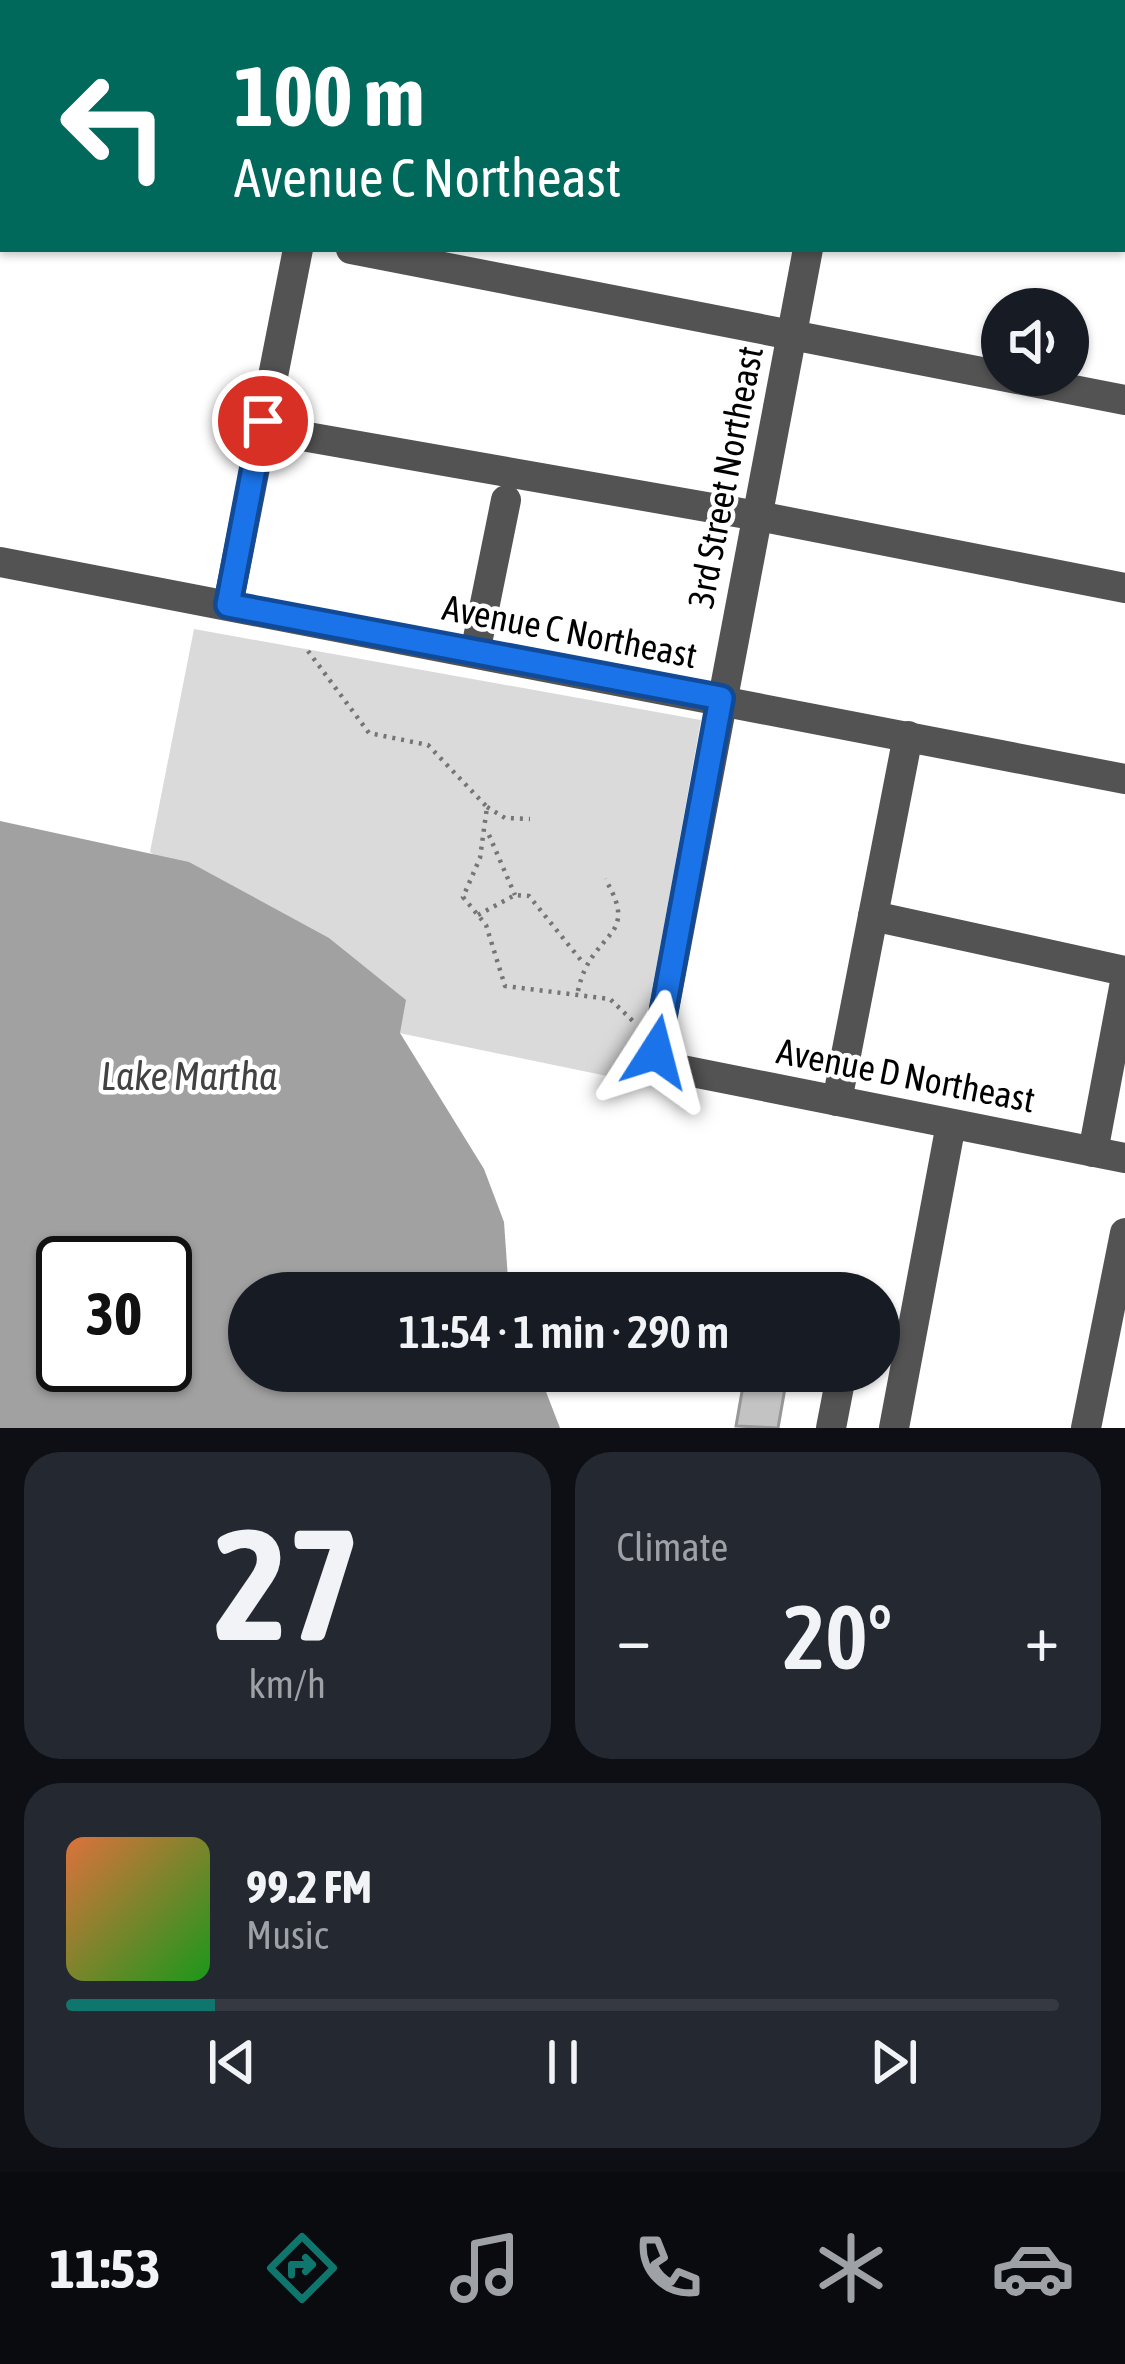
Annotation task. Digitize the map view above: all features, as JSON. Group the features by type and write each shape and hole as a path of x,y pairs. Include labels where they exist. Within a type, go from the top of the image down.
{"street":[{"path":"228,605 297,252"},
{"path":"367,252 1125,400"},
{"name":"3rd Street Northeast","path":"664,1055 721,698 807,252"},
{"path":"262,429 758,516 1125,588"},
{"path":"475,653 506,500"},
{"name":"Avenue C Northeast","path":"0,562 1125,779"},
{"path":"837,1101 908,736"},
{"path":"873,916 1125,971"},
{"path":"1093,1152 1125,982"},
{"name":"Avenue D Northeast","path":"664,1055 837,1101 1125,1158"},
{"path":"894,1428 951,1124"},
{"path":"1086,1428 1115,1338 1125,1233"},
{"path":"831,1428 838,1392"}],"path":[{"path":"297,638 340,692 355,720 389,740 428,745 487,808 516,821 530,819"},
{"path":"487,808 487,830 463,897 486,925 505,986 556,996 578,992 610,999 664,1055"},
{"path":"487,830 515,896"},
{"path":"578,992 584,964 621,918 621,906 605,880"},
{"path":"478,915 515,896 536,903 584,964"}],"shaded area":[{"path":"194,629 701,720 636,1082 399,1033 150,852"}],"water":[{"name":"Lake Martha","path":"0,821 189,862 329,938 406,1000 400,1033 484,1169 504,1222 508,1272 228,1272 228,1392 546,1392 560,1428 0,1428"}],"building":[{"path":"742,1392 784,1392 778,1428 736,1426"}],"route":[{"path":"263,421 228,605 721,698 656,1052"}]}
